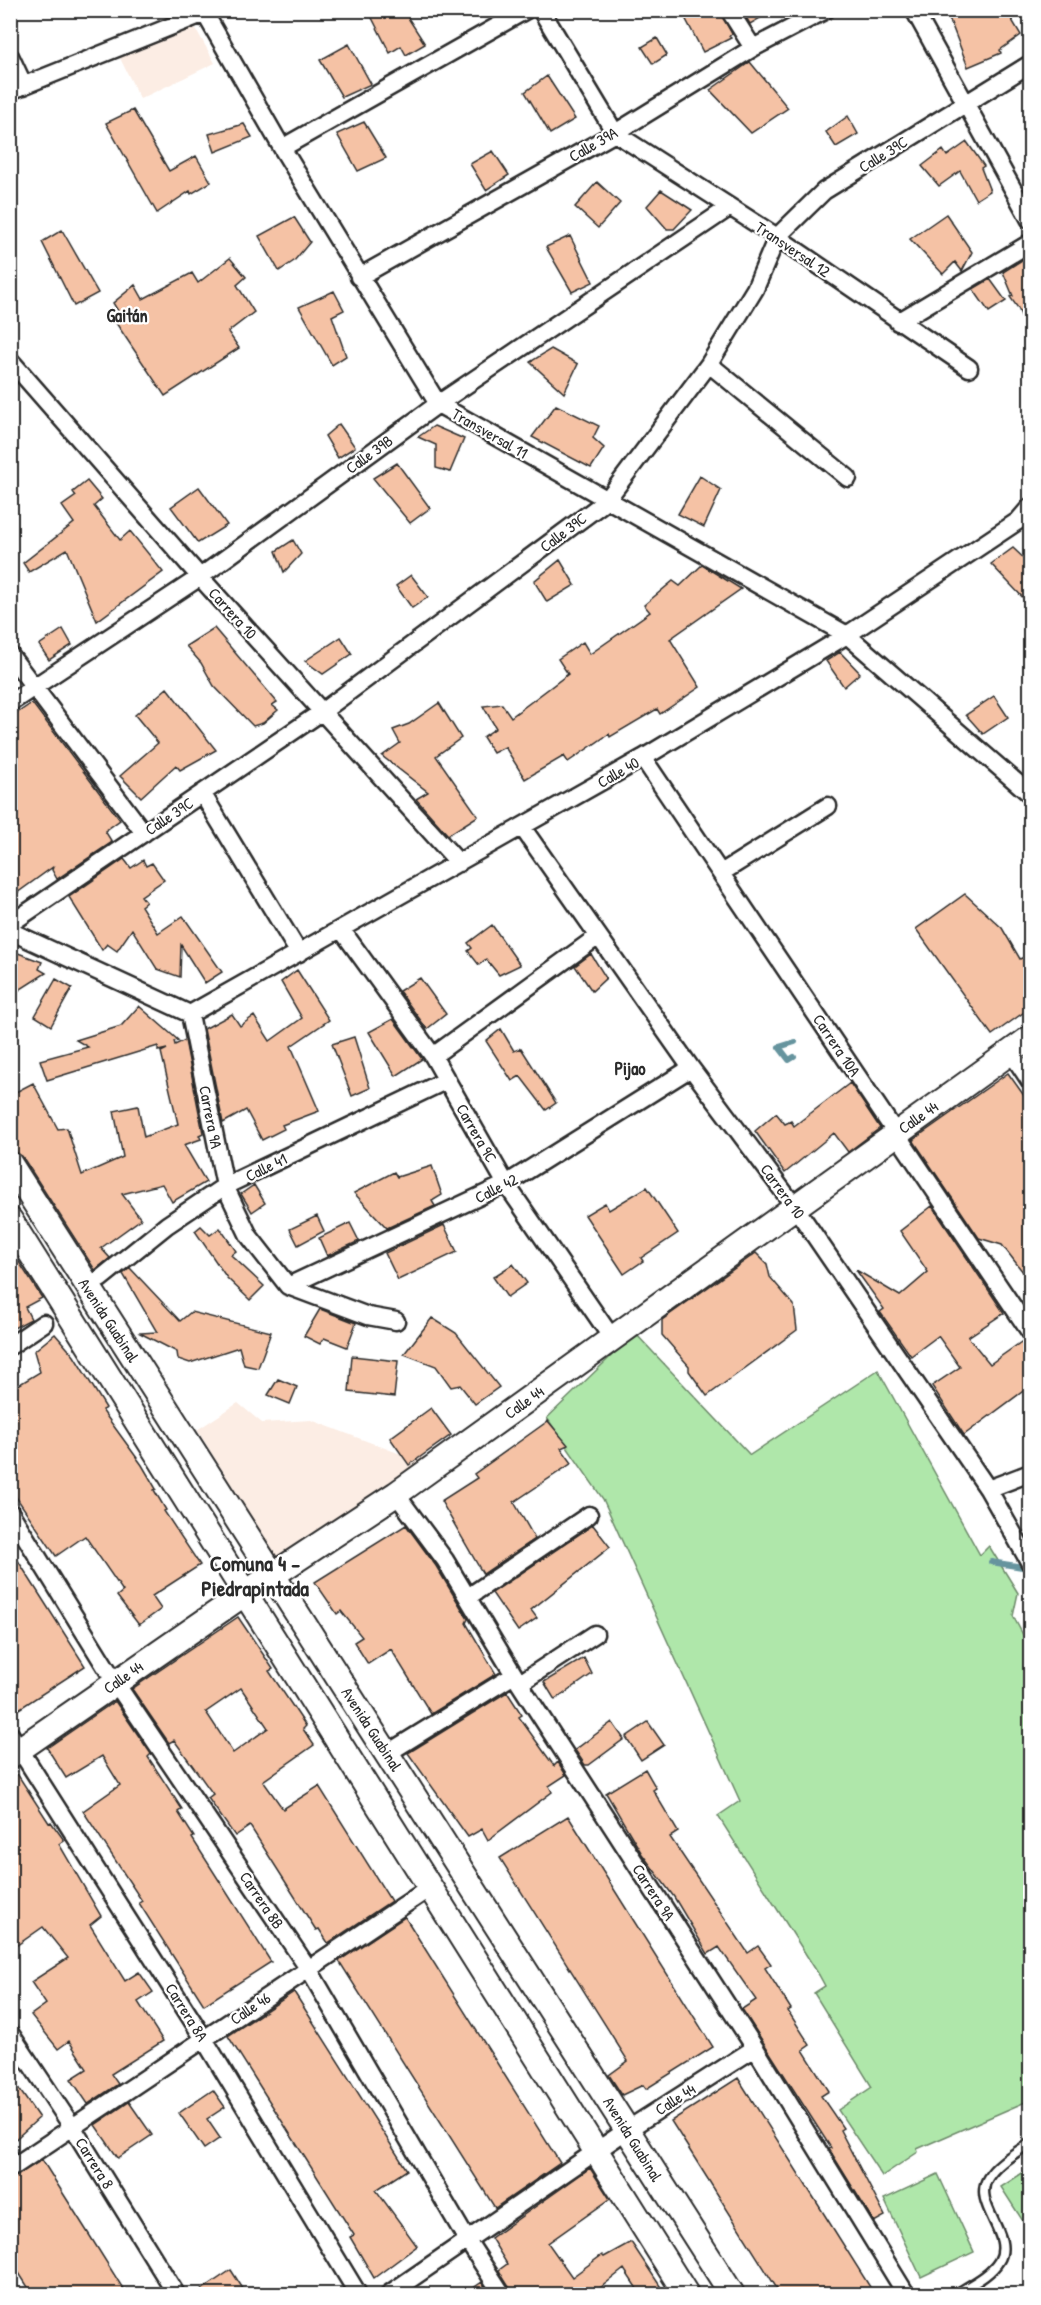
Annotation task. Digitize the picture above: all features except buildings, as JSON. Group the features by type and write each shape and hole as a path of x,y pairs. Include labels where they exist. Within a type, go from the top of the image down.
{"main road":[{"name":"Calle 44","path":"14,1746 115,1682 244,1593 396,1494 1021,1045"},
{"name":"Avenida Guabinal","path":"10,1164 732,2295"},
{"name":"Avenida Guabinal","path":"10,1220 686,2295"}],"street":[{"path":"282,148 526,10"},
{"path":"541,10 615,132"},
{"path":"729,10 753,48"},
{"name":"Calle 39A","path":"359,277 615,132 753,48 826,10"},
{"path":"914,10 967,102 1030,220"},
{"path":"10,56 17,89 207,12"},
{"name":"Transversal 11","path":"207,12 282,148 438,404 606,501 847,635 1030,794"},
{"name":"Calle 39C","path":"10,924 323,711 606,501 709,364 755,289 777,237 824,191 1030,64"},
{"name":"Transversal 12","path":"615,132 777,237 898,322 969,368"},
{"name":"Calle 39B","path":"10,703 200,577 438,404 730,207"},
{"path":"898,322 1030,243"},
{"name":"Carrera 10","path":"10,360 200,577 459,863"},
{"path":"709,364 848,478"},
{"name":"Calle 40","path":"190,1014 643,758 847,635 1024,526 1030,507"},
{"path":"10,655 144,833"},
{"name":"Carrera 10A","path":"643,758 1030,1332"},
{"path":"202,793 299,953"},
{"path":"721,873 828,806"},
{"name":"Carrera 10","path":"522,827 691,1068 795,1207 988,1489 1030,1563"},
{"name":"Carrera 9C","path":"341,929 433,1056 506,1184 612,1338"},
{"path":"10,931 190,1014"},
{"path":"433,1056 597,937"},
{"name":"Carrera 9A","path":"190,1014 225,1186 249,1236 288,1286"},
{"path":"1021,1045 1030,1081"},
{"name":"Calle 42","path":"288,1286 506,1184 691,1068"},
{"name":"Calle 41","path":"100,1279 167,1225 225,1186 447,1080"},
{"path":"288,1286 368,1316 396,1321"},
{"path":"10,1346 44,1323"},
{"path":"988,1489 1030,1473"},
{"name":"Carrera 9A","path":"396,1494 445,1560 517,1679 755,2048 906,2295"},
{"name":"Carrera 8B","path":"10,1512 115,1682 308,1968 467,2240 502,2295"},
{"path":"468,1597 589,1515"},
{"path":"388,1754 595,1634"},
{"name":"Carrera 8A","path":"14,1746 204,2039 358,2295"},
{"name":"Calle 46","path":"10,2169 431,1887"},
{"name":"Carrera 8","path":"10,2033 73,2128 176,2295"},
{"name":"Calle 44","path":"388,2295 627,2130 755,2048"}],"lane":[{"path":"956,2295 991,2271 1001,2259 1001,2239 984,2196 987,2179 1001,2163 1030,2143"}],"shaded area":[{"path":"192,22 215,63 140,99 118,54"},
{"path":"238,1403 262,1423 311,1420 398,1453 417,1449 430,1465 281,1564 197,1430"}],"green space":[{"path":"635,1333 750,1455 878,1370 980,1555 989,1546 1018,1593 1013,1616 1030,1648 1030,2100 917,2149 918,2152 882,2176 838,2110 872,2087 814,1993 825,1986 819,1975 718,1816 740,1801 603,1499 547,1418"},
{"path":"1030,2168 1030,2232 1001,2187"},
{"path":"938,2174 974,2252 921,2277 884,2199"}],"waterway":[{"path":"794,1057 789,1060 779,1047 795,1042"},
{"path":"991,1562 1029,1568"}],"district":[{"name":"Gaitán","path":"127,315"},
{"name":"Pijao","path":"630,1068"},
{"name":"Comuna 4 - Piedrapintada","path":"255,1576"}]}
